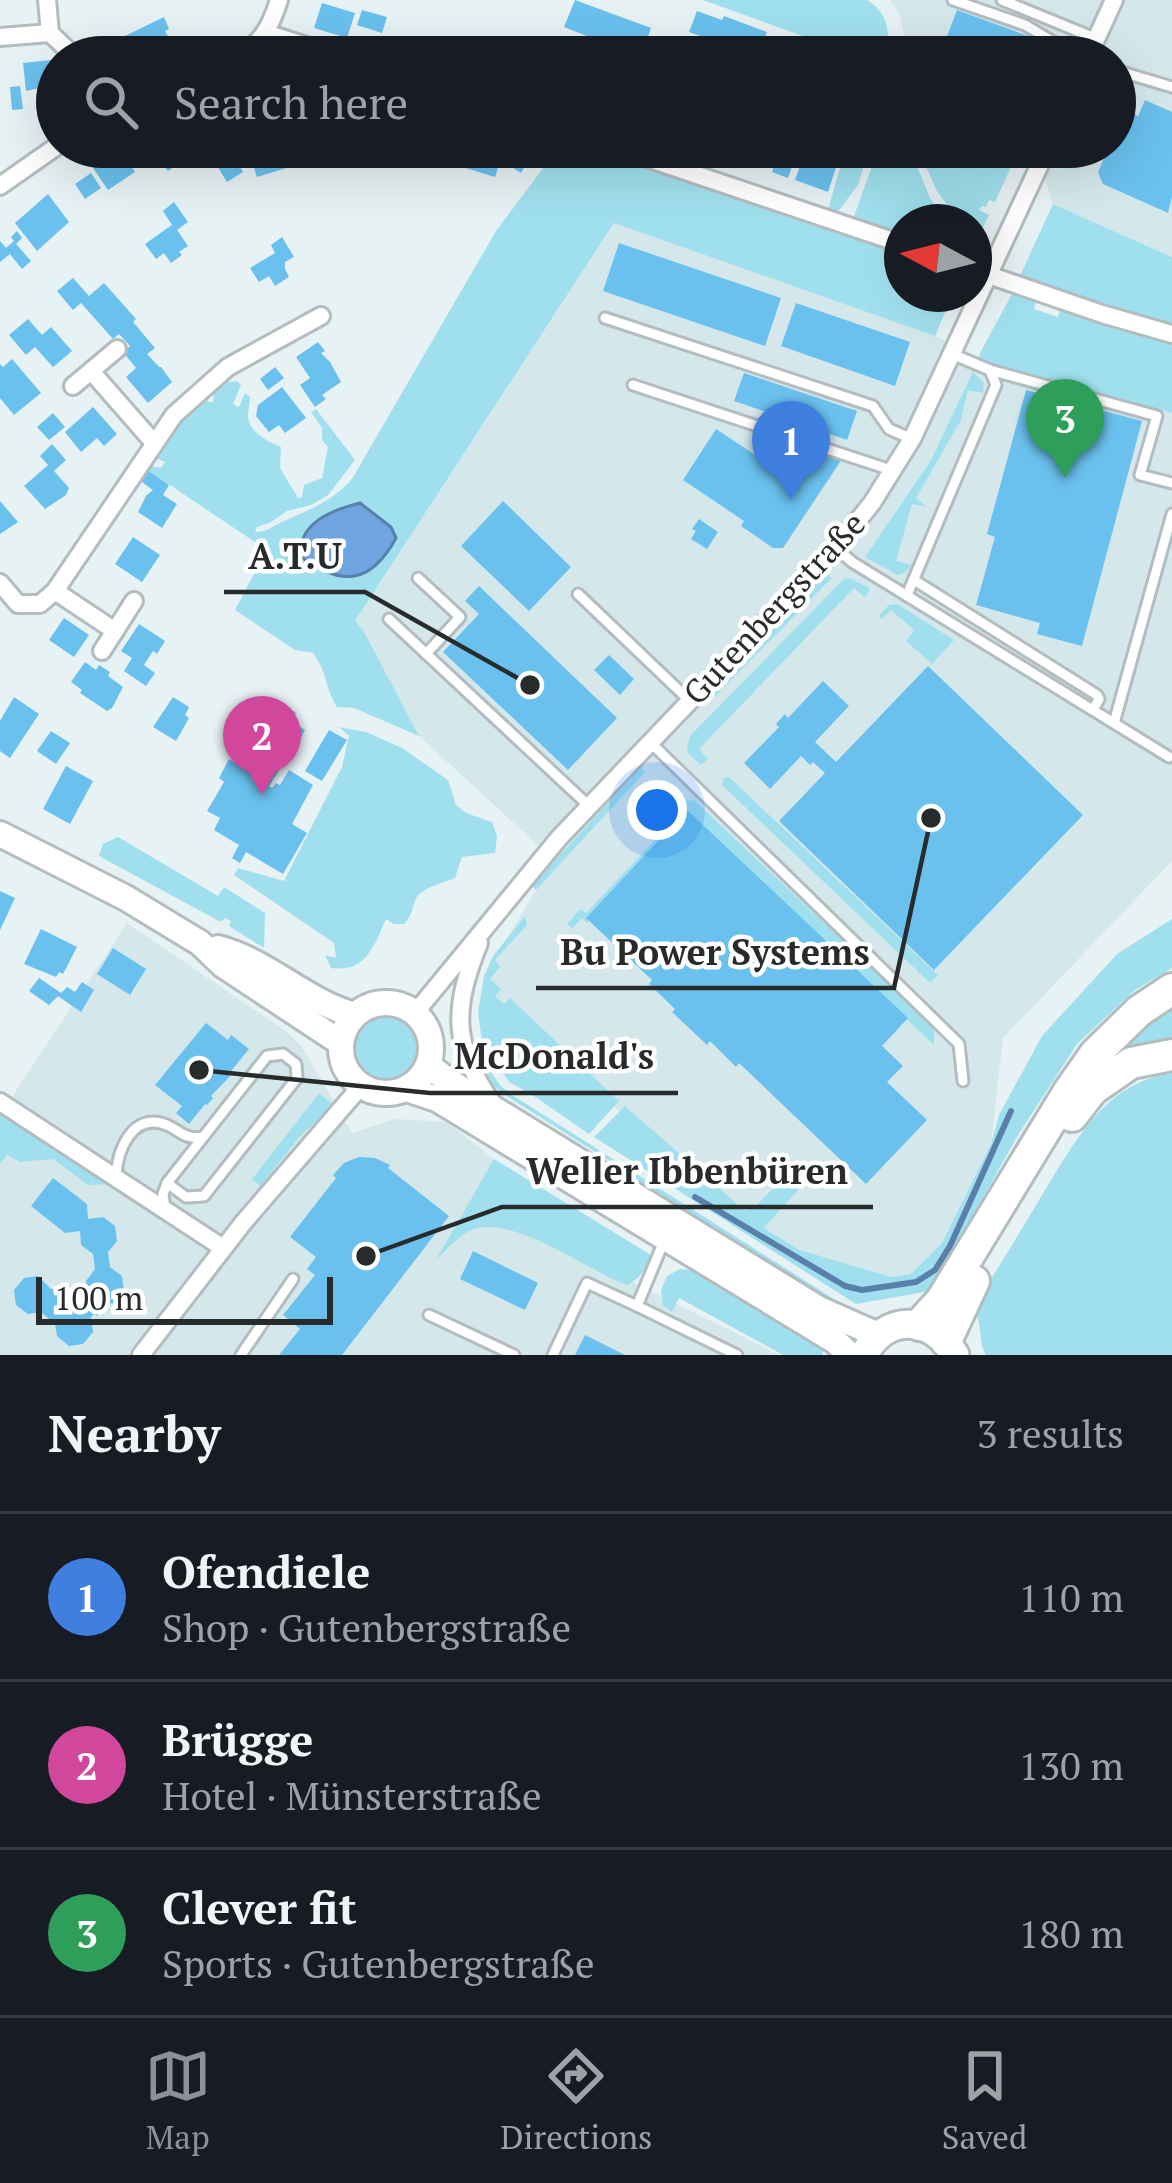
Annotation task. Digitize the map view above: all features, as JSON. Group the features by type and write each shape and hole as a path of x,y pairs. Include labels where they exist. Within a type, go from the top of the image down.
{"highway":[{"path":"940,1340 941,1301 1069,1091 1095,1054 1139,1010 1172,989"},
{"path":"940,1340 1064,1126 1092,1090 1131,1064 1172,1054"}],"main road":[{"path":"0,834 126,898 341,1043"},
{"path":"200,944 226,950 330,1008 356,1015"},
{"path":"378,1003 404,1006 415,1013 430,1036 432,1051 423,1075 406,1089 384,1093 361,1086 345,1067 341,1043 349,1023 378,1003"},
{"path":"428,1065 850,1355"},
{"path":"406,1089 437,1100 820,1309 871,1345 890,1328 904,1324 940,1340"}],"street":[{"path":"47,0 53,36"},
{"path":"264,36 279,0"},
{"path":"1098,36 1114,0"},
{"path":"0,37 50,33"},
{"path":"266,33 275,36"},
{"path":"0,186 36,161"},
{"path":"676,168 884,238"},
{"name":"Gutenbergstraße","path":"992,252 1037,168"},
{"path":"992,277 1172,334"},
{"name":"Gutenbergstraße","path":"415,1013 589,806 836,548 894,471 952,354 967,312"},
{"path":"0,583 18,604 40,604 55,591 174,415 228,368 321,316"},
{"path":"73,386 117,349"},
{"path":"92,371 154,443"},
{"path":"55,591 115,631"},
{"path":"102,651 134,601"},
{"path":"486,925 460,1007 460,1036 468,1063 500,1112"},
{"path":"141,1355 223,1249 361,1086"},
{"path":"0,1102 223,1249"}],"lane":[{"path":"953,0 1044,36"},
{"path":"1002,0 1090,36"},
{"path":"1136,76 1172,87"},
{"path":"605,318 873,406 889,429 911,439"},
{"path":"952,354 990,370 1156,416 1140,475 1172,483"},
{"path":"907,595 989,404 995,385 990,370"},
{"path":"633,386 894,471"},
{"path":"1114,723 1172,514"},
{"path":"836,548 1168,757"},
{"path":"418,578 460,617 426,654"},
{"path":"914,580 1097,695 1093,710"},
{"path":"578,594 689,700"},
{"path":"389,619 589,806"},
{"path":"650,742 959,1044 963,1081"},
{"path":"165,1209 167,1184 267,1056 283,1054 296,1064 297,1078 204,1196 187,1197 167,1184"},
{"path":"116,1177 119,1150 136,1128 156,1123 192,1139 202,1137"},
{"path":"637,1306 670,1229"},
{"path":"241,1355 293,1279"},
{"path":"554,1355 587,1283 737,1355"},
{"path":"429,1315 514,1355"}],"shaded area":[{"path":"703,0 867,0 884,17 888,36 803,36"},
{"path":"890,0 1172,0 1172,257 1053,204 1042,168 1136,168 1136,36 905,36 899,12"},
{"path":"543,168 646,168 794,216 884,249 884,312 945,312 935,336 614,223 355,621 419,736 354,708 337,707 313,653 295,650 235,610 264,548 146,469 161,468 165,462 157,454 192,408 207,395 208,402 213,402 214,392 237,381 241,385 233,404 239,407 245,393 250,397 249,422 281,447 280,468 298,498 304,485 322,478 328,447 311,412 316,409 355,460 328,495 287,511 255,532 319,505 352,479 496,231"},
{"path":"840,168 863,168 858,185 837,213 828,210"},
{"path":"871,168 918,168 934,204 884,204 884,229 853,219"},
{"path":"927,168 1010,168 995,202 947,204"},
{"path":"1053,204 1172,257 1172,328 1020,276"},
{"path":"615,222 935,336 997,366 1172,413 1172,861 1003,1038 991,1144 942,1243 911,1274 891,1277 800,1250 723,1202 485,994 494,960 554,860 419,736 355,621"},
{"path":"1013,292 1037,298 1034,309 1058,317 1060,311 1172,340 1172,413 980,360"},
{"path":"973,372 984,383 983,393 968,390 961,420 916,498 927,507 912,504 896,561 911,565 898,575 865,557 930,462"},
{"path":"360,503 391,527 396,538 376,565 354,576 342,576 301,557 305,535 318,520"},
{"path":"827,574 832,578 715,696 715,688"},
{"path":"849,578 870,588 867,595 854,588 699,749 708,759 701,765 688,753 690,736"},
{"path":"897,604 954,640 932,664 906,641 914,630 891,610 882,619 879,616 889,605"},
{"path":"339,727 366,732 402,748 448,780 456,805 492,822 497,836 495,853 462,857 455,878 420,894 404,924 386,919 361,962 331,968 325,955 336,958 334,943 234,875 238,868 284,881 342,767 349,736"},
{"path":"641,768 645,772 536,890 532,886 541,875"},
{"path":"724,777 938,975 930,983 722,785"},
{"path":"694,800 934,1027 934,1045 690,815 587,923 582,918 572,928 567,924 580,909 586,913 684,809 680,805 684,801"},
{"path":"118,837 218,896 224,887 265,913 264,948 229,926 231,921 221,922 99,856 103,844"},
{"path":"525,916 527,925 495,960 500,967 490,979 501,989 495,996 504,1004 510,998 619,1101 589,1134 509,1082 482,1041 478,1013 484,976 493,956"},
{"path":"1172,919 1172,968 1135,990 1077,1044 1020,1132 930,1291 856,1304 594,1137 625,1106 745,1211 754,1208 795,1166 808,1179 764,1228 800,1250 891,1277 911,1274 942,1243 991,1144 999,1115 1042,1036 1117,954"},
{"path":"127,923 287,1032 302,1047 352,1133 395,1119 446,1122 494,1159 513,1222 779,1355 0,1355 0,1115"},
{"path":"1172,1001 1172,1041 1086,1082 1117,1047"},
{"path":"386,1017 409,1026 418,1049 409,1072 386,1081 363,1072 354,1049 363,1026"},
{"path":"485,1064 509,1093 846,1310 702,1226 508,1097 478,1065"},
{"path":"1172,1073 1172,1355 986,1355 975,1313 982,1282 989,1282 1095,1117 1128,1088"},
{"path":"319,1093 331,1103 325,1113 260,1186 252,1179"},
{"path":"0,1113 113,1184 88,1185 53,1159 20,1162 7,1155 0,1164"},
{"path":"494,1159 651,1255 642,1273 627,1285 530,1237 491,1227 469,1231 436,1260"},
{"path":"680,1269 709,1272 825,1344 822,1355 783,1355 679,1298 672,1312 663,1306 661,1290 667,1276"}],"building":[{"path":"575,0 651,28 648,36 587,36 564,27"},
{"path":"322,3 355,13 348,36 314,28"},
{"path":"362,10 387,17 382,33 357,25"},
{"path":"957,10 1028,36 947,36"},
{"path":"697,11 767,32 766,36 700,36 689,32"},
{"path":"164,17 169,29 165,31 168,36 125,36"},
{"path":"36,62 36,89 26,91 23,63"},
{"path":"20,86 23,109 12,110 10,87"},
{"path":"1145,100 1172,112 1168,213 1103,184 1098,172 1100,168 1136,168 1138,116"},
{"path":"93,168 132,168 135,172 108,190"},
{"path":"218,168 240,168 243,172 227,182"},
{"path":"254,168 287,168 257,177"},
{"path":"466,168 498,168 495,177"},
{"path":"774,168 792,168 788,178 772,172"},
{"path":"799,168 836,168 828,192 795,180"},
{"path":"91,173 101,188 85,199 75,184"},
{"path":"48,194 69,222 37,251 15,223"},
{"path":"174,202 188,222 177,230 188,246 171,263 164,253 156,259 145,244 172,225 163,211"},
{"path":"17,231 22,238 16,244 31,261 22,269 10,254 0,262 0,241 6,248 14,241 11,237"},
{"path":"282,237 294,257 285,262 289,277 275,286 269,276 259,282 250,268 275,253 271,245"},
{"path":"619,243 781,298 765,346 603,291"},
{"path":"73,278 89,296 104,283 155,348 147,354 172,382 148,403 126,377 136,368 123,352 130,346 119,334 113,339 81,303 73,310 57,291"},
{"path":"796,303 910,342 895,386 781,346"},
{"path":"28,319 42,335 51,327 72,351 53,367 35,347 26,355 9,335"},
{"path":"318,342 341,382 322,395 326,399 315,407 300,385 310,378 296,357"},
{"path":"12,359 41,393 14,415 0,398 0,364 3,367"},
{"path":"275,367 284,378 268,390 260,379"},
{"path":"744,373 857,411 847,440 734,401"},
{"path":"282,387 306,418 285,433 279,425 269,432 256,416 258,405"},
{"path":"1026,390 1142,421 1082,646 1037,634 1040,623 976,605 995,537 987,534"},
{"path":"93,407 117,434 104,446 97,438 81,452 65,432"},
{"path":"53,413 65,427 49,440 37,427"},
{"path":"716,429 778,470 796,444 842,459 783,548 773,548 741,526 744,521 683,480"},
{"path":"52,444 66,460 54,471 69,488 45,509 24,486 48,465 40,456"},
{"path":"146,469 169,485 163,495 177,504 162,528 138,512 153,490 139,480"},
{"path":"0,501 18,522 0,534"},
{"path":"503,501 571,567 529,611 461,546"},
{"path":"699,519 718,532 707,549 691,539"},
{"path":"133,537 160,555 142,582 115,564"},
{"path":"479,586 617,718 568,770 443,652 479,614 465,601"},
{"path":"64,618 89,635 74,657 49,640"},
{"path":"139,624 165,641 144,665 155,673 146,686 124,671 132,658 121,651"},
{"path":"609,655 634,679 620,695 594,670"},
{"path":"85,662 110,672 108,676 123,687 107,711 71,682"},
{"path":"928,666 1083,815 934,970 779,821 825,773 801,756 770,789 744,763 779,727 776,724 785,714 788,718 823,681 849,706 815,742 836,762"},
{"path":"14,697 39,714 10,758 0,751 0,721"},
{"path":"173,697 189,707 185,715 189,718 176,741 153,727"},
{"path":"268,706 284,716 289,708 296,713 292,722 305,730 269,786 280,785 289,770 313,785 292,824 307,833 283,874 246,852 240,863 232,858 239,845 214,830 220,818 207,811 224,782 219,778 229,759 235,763"},
{"path":"329,730 347,740 322,781 305,771"},
{"path":"51,731 70,743 56,764 37,751"},
{"path":"66,766 93,781 70,824 43,809"},
{"path":"687,810 908,1018 882,1046 903,1066 887,1082 927,1120 866,1184 739,1063 736,1067 710,1041 707,1045 672,1012 675,1009 649,984 652,980 586,918"},
{"path":"0,891 15,898 0,930"},
{"path":"41,929 77,947 63,974 56,977 24,964"},
{"path":"113,948 146,969 130,995 97,974"},
{"path":"39,978 61,993 67,987 75,992 82,982 94,990 81,1012 58,996 49,1005 29,991"},
{"path":"206,1023 249,1049 189,1124 176,1113 182,1106 155,1085"},
{"path":"359,1157 390,1165 449,1216 342,1355 279,1355 300,1329 283,1315 315,1275 307,1269 316,1257 290,1237 336,1178 333,1175 344,1163"},
{"path":"53,1178 87,1204 88,1219 103,1217 115,1226 117,1241 108,1252 110,1267 122,1276 124,1291 115,1303 100,1305 97,1309 101,1311 91,1317 93,1332 83,1344 69,1346 41,1312 28,1314 16,1305 14,1290 24,1278 38,1276 79,1308 88,1296 86,1281 95,1269 93,1254 81,1245 80,1231 65,1233 31,1206"},
{"path":"473,1251 538,1283 525,1310 460,1279"},
{"path":"585,1335 625,1355 575,1355"}],"waterway":[{"path":"695,1197 845,1286 862,1290 916,1282 935,1270 950,1246 1011,1111"}],"place":[{"name":"Clever fit","path":"1065,478"},
{"name":"Ofendiele","path":"791,500"},
{"name":"A.T.U","path":"530,685"},
{"name":"Brügge","path":"262,795"},
{"name":"Bu Power Systems","path":"931,818"},
{"name":"McDonald's","path":"199,1070"},
{"name":"Weller Ibbenbüren","path":"366,1256"}]}
